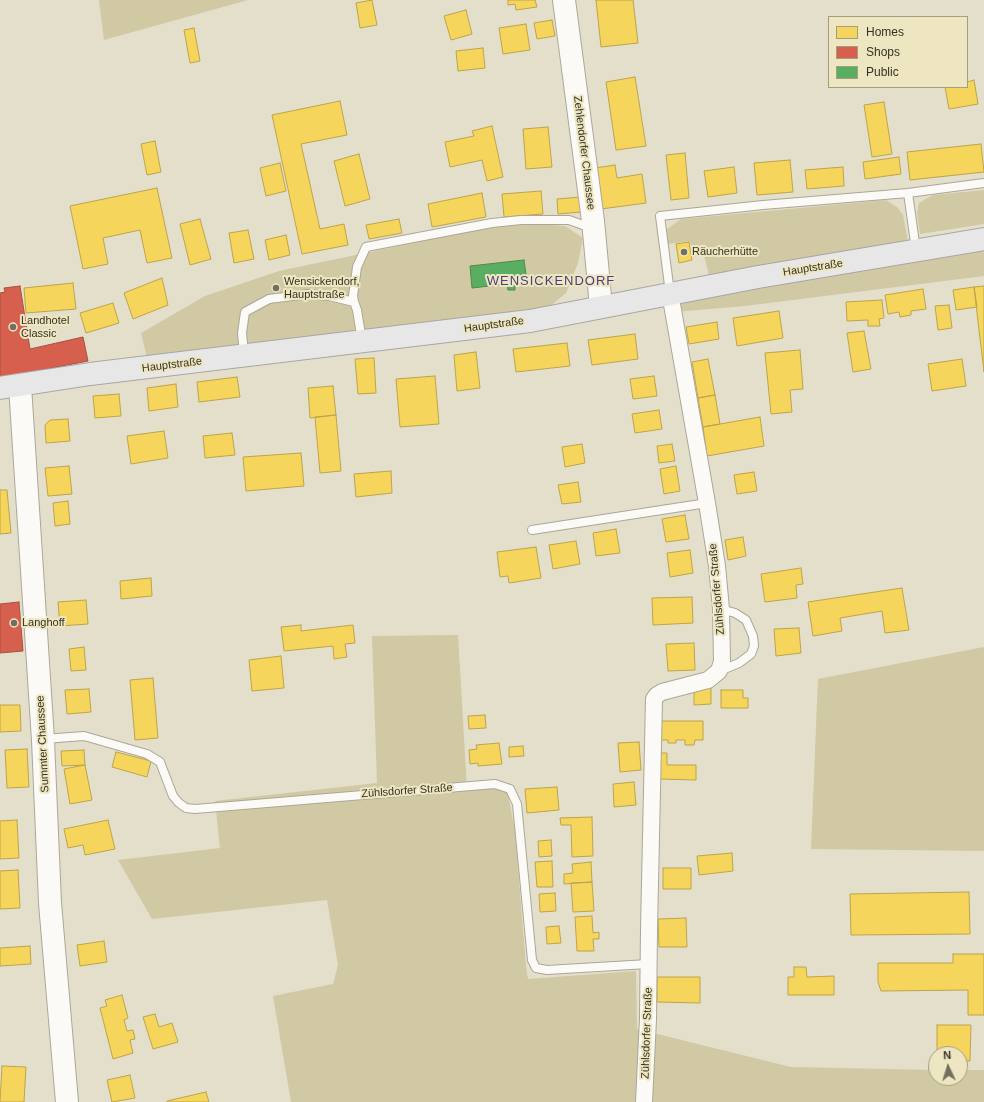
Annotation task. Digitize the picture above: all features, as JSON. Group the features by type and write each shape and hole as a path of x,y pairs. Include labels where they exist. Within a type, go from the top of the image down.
{"main road":[{"name":"Zehlendorfer Chaussee","path":"564,0 593,221 601,307"},
{"name":"Hauptstraße","path":"10,387 90,374 530,321 758,277 984,239"},
{"name":"Summter Chaussee","path":"10,387 43,740 50,903 67,1102"}],"street":[{"name":"Zühlsdorfer Straße","path":"644,1102 648,1019 654,699 662,692 708,680 719,671 722,661 721,609 717,566 670,293"}],"lane":[{"path":"670,293 660,216 763,205 908,193 984,183"},
{"path":"908,193 916,251"},
{"path":"362,342 357,310 353,296 357,267 366,248 492,223 521,220 569,220 583,225 593,221"},
{"path":"244,356 242,333 245,312 269,299 308,294 329,296 354,302"},
{"path":"532,530 707,502"},
{"path":"719,671 739,664 751,654 754,646 753,636 746,620 735,613 721,609"},
{"name":"Zühlsdorfer Straße","path":"43,740 84,736 148,754 160,762 173,796 186,808 195,809 495,784 510,789 517,804 532,960 536,968 547,970 648,964"}],"shaded area":[{"path":"99,0 248,0 104,40"},
{"path":"984,190 984,224 920,234 917,212 919,203 933,195"},
{"path":"886,200 897,207 903,215 908,242 709,275 704,255 694,257 690,241 668,244 667,229 681,219"},
{"path":"521,223 565,226 583,238 578,263 566,293 548,308 147,358 141,333 205,296 279,271 456,234"},
{"path":"984,251 984,276 745,306 674,312 676,305 703,293"},
{"path":"458,635 467,789 507,789 515,831 528,979 636,971 637,1029 791,1067 928,1070 928,1086 968,1086 968,1070 984,1070 984,1102 291,1102 273,996 333,984 338,965 327,900 152,919 118,860 220,848 215,801 377,783 372,636"},
{"path":"984,647 984,851 811,849 818,679"}],"building: Homes":[{"path":"372,0 377,25 360,28 356,3"},
{"path":"508,0 535,0 537,7 516,10 515,4 508,5"},
{"path":"596,0 633,0 638,43 601,47"},
{"path":"466,10 472,34 451,40 444,16"},
{"path":"552,20 555,36 537,39 534,23"},
{"path":"526,24 530,50 503,54 499,28"},
{"path":"194,28 200,61 190,63 184,30"},
{"path":"483,48 485,68 458,71 456,51"},
{"path":"635,77 646,146 616,150 606,82"},
{"path":"974,80 978,104 949,109 945,88 968,88 968,82"},
{"path":"340,101 347,135 301,144 320,229 344,224 348,245 302,254 272,115"},
{"path":"884,102 892,154 872,157 864,105"},
{"path":"492,126 503,177 487,181 482,160 450,167 445,142 474,136 472,131"},
{"path":"548,127 552,167 526,169 523,129"},
{"path":"155,141 161,172 147,175 141,144"},
{"path":"981,144 984,172 910,180 907,152"},
{"path":"685,153 689,198 671,200 666,155"},
{"path":"359,154 370,199 345,206 334,161"},
{"path":"899,157 901,174 865,179 863,162"},
{"path":"790,160 793,192 757,195 754,163"},
{"path":"280,163 286,191 266,196 260,168"},
{"path":"615,165 617,178 642,174 646,203 601,209 595,168"},
{"path":"734,167 737,193 708,197 704,171"},
{"path":"843,167 844,186 807,189 805,170"},
{"path":"157,188 172,258 147,263 140,230 103,238 108,264 83,269 70,206"},
{"path":"541,191 543,214 504,217 502,194"},
{"path":"482,193 486,217 432,227 428,204"},
{"path":"580,197 581,212 558,214 557,199"},
{"path":"200,219 211,259 190,265 180,224"},
{"path":"399,219 402,233 369,239 366,225"},
{"path":"248,230 254,259 234,263 229,233"},
{"path":"286,235 290,255 269,260 265,240"},
{"name":"Räucherhütte","path":"689,242 692,260 679,263 676,244"},
{"path":"162,278 168,305 133,319 124,293"},
{"path":"73,283 76,309 26,313 24,288"},
{"path":"984,286 984,372 974,287"},
{"path":"974,287 977,307 956,310 953,290"},
{"path":"923,289 926,309 911,311 911,315 900,317 899,312 888,314 885,295"},
{"path":"882,300 884,318 879,319 880,326 868,326 868,320 847,321 846,302"},
{"path":"113,303 119,323 86,333 80,313"},
{"path":"949,305 952,328 938,330 935,306"},
{"path":"779,311 783,338 737,346 733,318"},
{"path":"717,322 719,339 689,344 686,327"},
{"path":"864,331 871,369 853,372 847,333"},
{"path":"635,334 638,359 592,365 588,340"},
{"path":"567,343 570,366 516,372 513,349"},
{"path":"800,350 803,389 790,390 792,412 771,414 765,353"},
{"path":"476,352 480,388 457,391 454,355"},
{"path":"374,358 376,393 358,394 355,359"},
{"path":"708,359 715,395 698,398 692,362"},
{"path":"962,359 966,386 932,391 928,364"},
{"path":"435,376 439,424 400,427 396,379"},
{"path":"654,376 657,396 633,399 630,379"},
{"path":"237,377 240,397 199,402 197,382"},
{"path":"176,384 178,407 149,411 147,388"},
{"path":"333,386 336,415 310,418 308,388"},
{"path":"119,394 121,416 95,418 93,396"},
{"path":"715,395 720,424 703,427 698,398"},
{"path":"659,410 662,429 635,433 632,414"},
{"path":"336,415 341,471 320,473 315,417"},
{"path":"760,417 764,446 707,456 703,427"},
{"path":"68,419 70,441 46,443 45,425 50,420"},
{"path":"164,431 168,458 131,464 127,436"},
{"path":"232,433 235,455 205,458 203,436"},
{"path":"582,444 585,463 565,467 562,447"},
{"path":"672,444 675,461 659,463 657,446"},
{"path":"301,453 304,486 246,491 243,457"},
{"path":"69,466 72,494 48,496 45,468"},
{"path":"676,466 680,491 664,494 660,469"},
{"path":"391,471 392,493 356,497 354,474"},
{"path":"754,472 757,491 737,494 734,475"},
{"path":"578,482 581,502 562,504 558,485"},
{"path":"0,490 7,490 11,533 0,534"},
{"path":"68,501 70,524 55,526 53,503"},
{"path":"685,515 689,539 666,542 662,519"},
{"path":"616,529 620,553 596,556 593,533"},
{"path":"743,537 746,556 728,560 725,540"},
{"path":"576,541 580,564 553,569 549,545"},
{"path":"536,547 541,578 509,583 508,576 500,577 497,552"},
{"path":"690,550 693,573 670,577 667,553"},
{"path":"801,568 803,584 796,585 797,598 765,602 761,574"},
{"path":"151,578 152,596 121,599 120,581"},
{"path":"902,588 909,630 885,633 882,611 840,618 842,631 813,636 808,602"},
{"path":"692,597 693,623 653,625 652,598"},
{"path":"86,600 88,624 60,626 58,602"},
{"path":"301,625 301,631 353,625 355,643 345,644 347,657 334,659 333,646 284,651 281,627"},
{"path":"799,628 801,653 776,656 774,629"},
{"path":"694,643 695,670 668,671 666,644"},
{"path":"84,647 86,670 71,671 69,649"},
{"path":"281,656 284,688 252,691 249,660"},
{"path":"153,678 158,738 135,740 130,680"},
{"path":"711,688 711,704 694,705 694,689"},
{"path":"89,689 91,712 67,714 65,690"},
{"path":"721,690 743,690 743,698 748,698 748,708 721,708"},
{"path":"0,705 20,705 21,731 0,732"},
{"path":"485,715 486,728 469,729 468,716"},
{"path":"661,721 703,721 703,740 695,740 694,745 685,745 685,740 676,740 676,743 668,743 668,740 661,740"},
{"path":"639,742 641,770 620,772 618,743"},
{"path":"499,743 502,764 478,766 478,763 470,764 469,750 477,749 476,745"},
{"path":"523,746 524,756 509,757 509,747"},
{"path":"27,749 29,787 7,788 5,750"},
{"path":"84,750 85,765 62,766 61,751"},
{"path":"116,752 151,761 147,777 112,767"},
{"path":"660,753 667,753 667,765 696,765 696,780 660,779"},
{"path":"85,765 92,800 70,804 64,769"},
{"path":"634,782 636,805 614,807 613,784"},
{"path":"557,787 559,810 527,813 525,789"},
{"path":"592,817 593,856 572,857 571,825 561,825 560,818"},
{"path":"17,820 19,858 0,859 0,821"},
{"path":"108,820 115,849 85,855 83,845 68,848 64,829"},
{"path":"551,840 552,856 539,857 538,841"},
{"path":"732,853 733,871 699,875 697,856"},
{"path":"552,861 553,887 537,887 535,862"},
{"path":"591,862 592,882 564,884 564,874 573,873 572,864"},
{"path":"663,868 691,868 691,889 663,889"},
{"path":"18,870 20,908 0,909 0,871"},
{"path":"592,882 594,911 573,912 571,883"},
{"path":"969,892 970,934 851,935 850,894"},
{"path":"555,893 556,911 540,912 539,894"},
{"path":"592,916 593,933 599,932 599,939 593,939 594,951 577,951 575,917"},
{"path":"686,918 687,947 659,947 658,919"},
{"path":"559,926 561,943 547,944 546,927"},
{"path":"104,941 107,962 80,966 77,945"},
{"path":"30,946 31,964 0,966 0,948"},
{"path":"953,954 984,954 984,1015 968,1015 968,990 881,991 878,982 878,963 953,963"},
{"path":"794,967 806,967 807,977 834,976 834,995 788,995 788,977 794,977"},
{"path":"657,977 700,977 700,1003 657,1002"},
{"path":"122,995 128,1018 124,1020 127,1031 133,1030 135,1039 130,1040 133,1053 113,1059 100,1008 107,1006 105,1000"},
{"path":"155,1014 159,1027 172,1023 178,1042 153,1049 143,1017"},
{"path":"937,1025 971,1025 970,1061 968,1061 968,1046 937,1046"},
{"path":"2,1066 26,1067 24,1102 0,1102"},
{"path":"130,1075 135,1098 112,1102 107,1080"},
{"path":"206,1092 209,1102 167,1102 167,1101"}],"building: Shops":[{"name":"Landhotel Classic","path":"20,286 30,349 83,337 88,361 0,378 0,293 5,292 4,288"},
{"path":"19,602 23,651 0,653 0,604"}],"building: Public":[{"path":"524,260 527,282 515,283 515,290 508,290 507,284 472,288 470,266"}],"place":[{"name":"Räucherhütte","path":"684,252"},
{"name":"Wensickendorf, Hauptstraße","path":"276,288"},
{"name":"Landhotel Classic","path":"13,327"},
{"name":"Langhoff","path":"14,623"}],"district":[{"name":"WENSICKENDORF","path":"551,281"}]}
